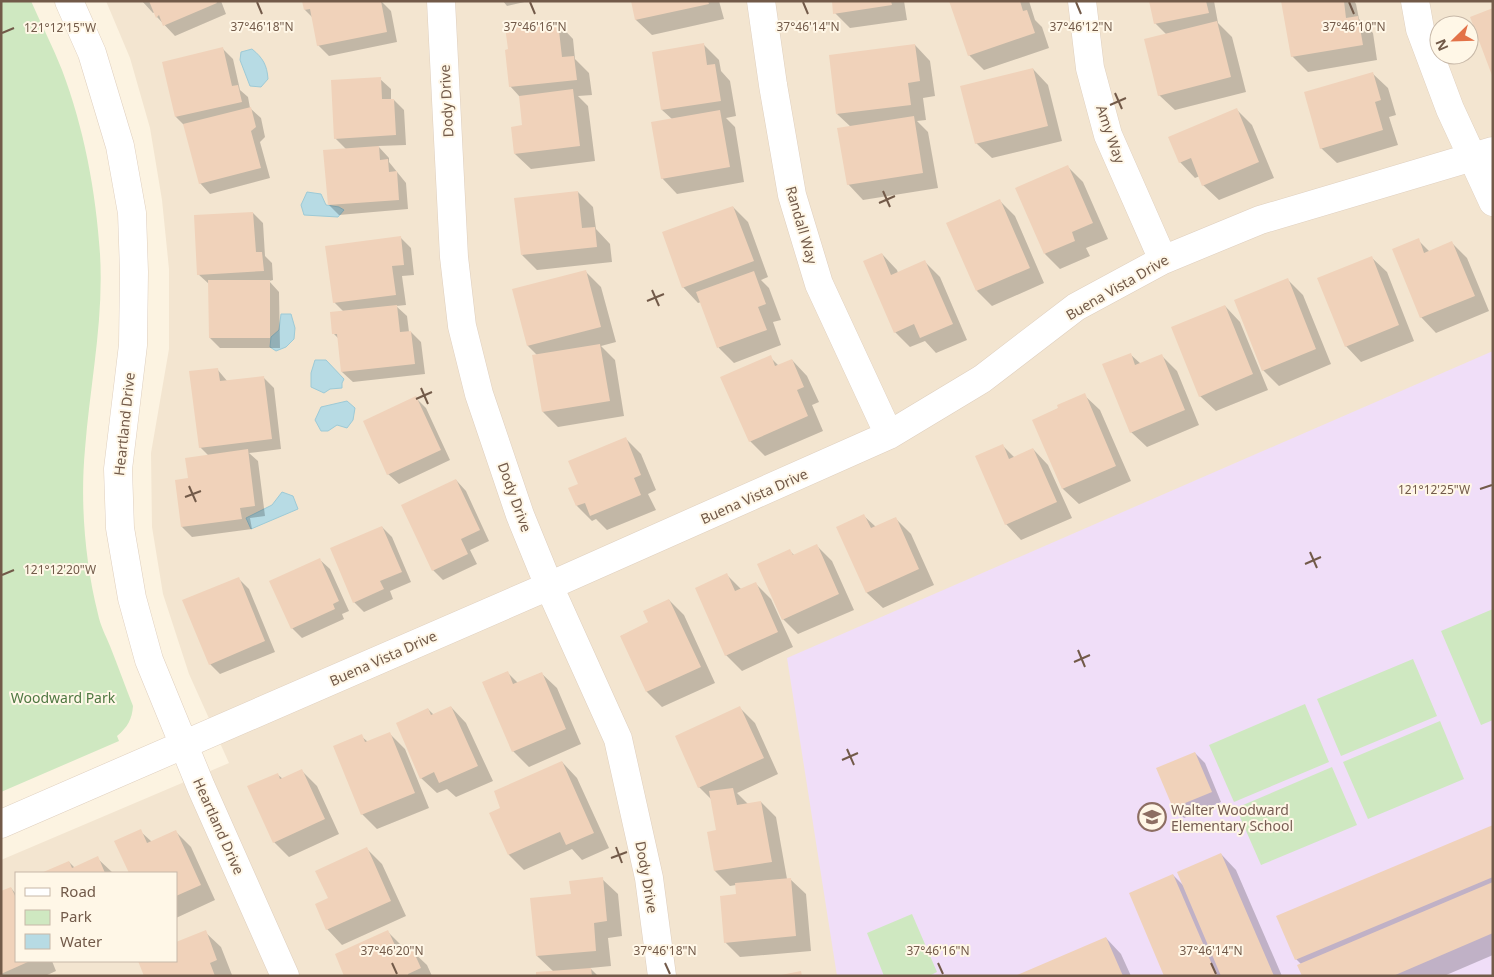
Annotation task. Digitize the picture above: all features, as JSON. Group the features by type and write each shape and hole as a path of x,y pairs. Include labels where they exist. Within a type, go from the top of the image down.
{"street":[{"name":"Heartland Drive","path":"68,1 92,53 120,146 132,213 134,272 133,345 118,469 120,528 132,598 150,660 201,787 286,976"},
{"name":"Dody Drive","path":"441,1 454,257 462,326 482,403 520,515 549,586 618,739 649,878 662,976"},
{"name":"Randall Way","path":"761,1 792,195 819,284 889,435"},
{"name":"Amy Way","path":"1082,1 1090,68 1108,135 1163,260"},
{"path":"1415,1 1424,38 1450,109 1482,154 1493,202"},
{"name":"Buena Vista Drive","path":"1,824 549,586 889,435 982,379 1076,307 1163,260 1260,220 1482,154"}],"shaded area":[{"path":"106,1 1493,1 1493,976 1,976 1,860 229,763 189,674 163,594 152,527 151,453 169,349 169,269 162,200 150,128 130,58"},
{"name":"Walter Woodward Elementary School","path":"1493,351 1493,976 837,976 787,658"}],"green space":[{"name":"Woodward Park","path":"1,1 31,1 55,53 70,92 88,160 98,231 101,279 98,328 87,425 83,511 90,574 99,618 133,706 129,722 117,736 119,741 1,792"},
{"path":"1493,609 1493,720 1481,725 1441,631"},
{"path":"1413,659 1437,716 1341,756 1317,699"},
{"path":"1305,704 1329,762 1234,802 1209,745"},
{"path":"1440,721 1464,779 1368,819 1343,762"},
{"path":"1332,767 1357,825 1261,865 1236,808"},
{"path":"912,914 937,972 929,976 884,976 867,933"}],"water":[{"path":"252,49 262,59 267,70 268,79 261,87 250,86 240,60 241,52"},
{"path":"307,192 321,194 326,205 339,207 344,210 338,217 304,215 301,205"},
{"path":"281,314 291,314 295,328 294,339 286,347 276,351 270,347 271,337 279,330"},
{"path":"315,360 326,360 344,379 342,388 330,389 324,393 311,387 311,373"},
{"path":"347,401 355,408 353,420 347,428 337,425 328,431 321,431 315,420 321,407"},
{"path":"282,492 293,496 298,509 251,529 246,518 272,505"}],"building":[{"path":"149,1 216,1 217,3 163,26 159,15 156,18"},
{"path":"302,1 381,1 387,32 317,46 310,9 304,10"},
{"path":"631,1 708,1 709,4 635,20"},
{"path":"832,1 891,1 892,5 833,14"},
{"path":"949,1 1020,1 1023,11 1027,10 1035,33 968,56"},
{"path":"1149,1 1206,1 1209,13 1154,24"},
{"path":"1281,1 1344,1 1346,18 1358,16 1363,45 1291,57"},
{"path":"1493,8 1493,78 1479,41 1479,15 1475,15"},
{"path":"1217,21 1231,77 1158,96 1144,39"},
{"path":"558,22 562,57 574,56 577,80 509,87 505,50 508,49 505,27"},
{"path":"704,43 707,65 715,64 721,101 661,110 652,52"},
{"path":"915,44 920,81 908,83 911,105 836,114 829,55"},
{"path":"223,47 232,86 238,85 242,102 175,117 162,62"},
{"path":"1033,68 1048,126 975,144 960,86"},
{"path":"1373,72 1381,100 1375,102 1383,130 1320,149 1304,92"},
{"path":"381,77 382,99 394,99 396,135 334,139 331,80"},
{"path":"573,89 580,146 514,154 511,127 522,125 519,96"},
{"path":"251,107 256,127 251,131 261,168 199,184 183,124"},
{"path":"1237,108 1259,162 1202,186 1191,158 1179,163 1168,137"},
{"path":"720,110 730,167 661,179 651,122"},
{"path":"914,116 923,173 847,185 837,128"},
{"path":"379,146 380,160 388,159 389,172 397,171 399,200 328,205 323,150"},
{"path":"1068,165 1093,223 1072,232 1075,241 1044,254 1015,188"},
{"path":"578,191 582,228 595,227 597,247 521,255 514,198"},
{"path":"1000,199 1030,268 976,291 946,223"},
{"path":"733,206 754,261 682,288 662,232"},
{"path":"253,212 256,252 262,252 264,271 197,275 194,215"},
{"path":"401,236 404,265 392,266 396,295 333,303 325,246"},
{"path":"1419,238 1424,253 1452,241 1475,296 1420,318 1392,249"},
{"path":"882,253 891,275 925,260 953,324 920,338 914,324 894,333 863,261"},
{"path":"1372,256 1399,325 1345,347 1317,278"},
{"path":"586,270 601,327 527,346 512,289"},
{"path":"754,271 766,304 758,307 767,330 717,348 696,292"},
{"path":"1288,278 1316,349 1262,371 1234,300"},
{"path":"208,280 270,280 270,338 209,338"},
{"path":"397,305 400,332 411,331 415,364 341,372 337,334 332,334 330,312"},
{"path":"1225,305 1253,374 1199,397 1171,327"},
{"path":"600,344 610,401 542,412 532,355"},
{"path":"1131,353 1135,365 1162,354 1185,410 1130,433 1102,364"},
{"path":"771,355 775,366 792,359 804,387 797,390 808,416 749,442 720,377"},
{"path":"218,368 220,381 264,376 272,439 199,448 189,371"},
{"path":"1085,393 1116,466 1062,489 1032,420 1058,408 1057,405"},
{"path":"416,396 441,450 387,475 363,421"},
{"path":"626,437 641,475 634,478 641,495 590,516 585,503 576,506 568,488 578,484 568,461"},
{"path":"1003,444 1009,459 1033,448 1057,502 1005,525 975,456"},
{"path":"248,449 255,506 240,508 242,519 181,527 175,480 188,478 185,458"},
{"path":"456,479 480,530 461,539 468,554 432,571 401,505"},
{"path":"864,514 871,528 896,517 919,569 866,593 836,527"},
{"path":"382,526 402,572 380,581 384,589 353,603 330,548"},
{"path":"817,544 839,594 782,620 757,564 790,549 793,555"},
{"path":"320,558 339,601 333,604 335,609 291,629 269,581"},
{"path":"727,573 735,591 756,582 778,632 725,656 695,588"},
{"path":"239,577 265,641 209,665 182,600"},
{"path":"669,599 701,667 646,692 620,636 648,622 643,611"},
{"path":"508,671 513,684 542,672 566,729 512,752 482,682"},
{"path":"451,706 478,766 439,783 434,772 420,779 396,723 428,708 431,715"},
{"path":"740,706 764,758 698,788 675,736"},
{"path":"390,732 415,793 361,815 333,746 362,734 365,742"},
{"path":"1195,752 1212,792 1173,808 1156,768"},
{"path":"562,761 594,833 566,845 560,832 508,855 489,813 500,808 494,791"},
{"path":"302,769 325,819 273,843 247,786 278,773 280,779"},
{"path":"733,788 737,805 761,801 772,862 714,871 707,832 716,830 709,791"},
{"path":"1493,825 1493,877 1295,960 1276,916"},
{"path":"141,829 147,843 176,830 201,885 178,895 178,872 129,872 114,841"},
{"path":"367,847 391,901 326,930 315,904 328,898 315,871"},
{"path":"1221,853 1274,976 1221,976 1177,872"},
{"path":"98,856 105,872 43,872 69,861 72,868"},
{"path":"1173,874 1217,976 1164,976 1129,893"},
{"path":"603,877 607,921 594,923 596,951 536,956 530,898 571,894 569,881"},
{"path":"791,878 796,936 724,943 720,896 736,894 735,883"},
{"path":"1493,882 1493,933 1393,976 1302,976 1297,965"},
{"path":"11,887 15,896 15,962 28,962 1,974 1,891"},
{"path":"206,930 217,960 210,963 215,976 144,976 138,962 178,962 178,941"},
{"path":"388,930 399,954 412,948 421,968 408,974 408,976 344,976 335,954"},
{"path":"1106,937 1123,976 1015,976"},
{"path":"591,968 592,976 536,976 536,972"},
{"path":"801,971 802,976 781,976 781,975"}],"place":[{"name":"Walter Woodward Elementary School","path":"1152,817"}]}
